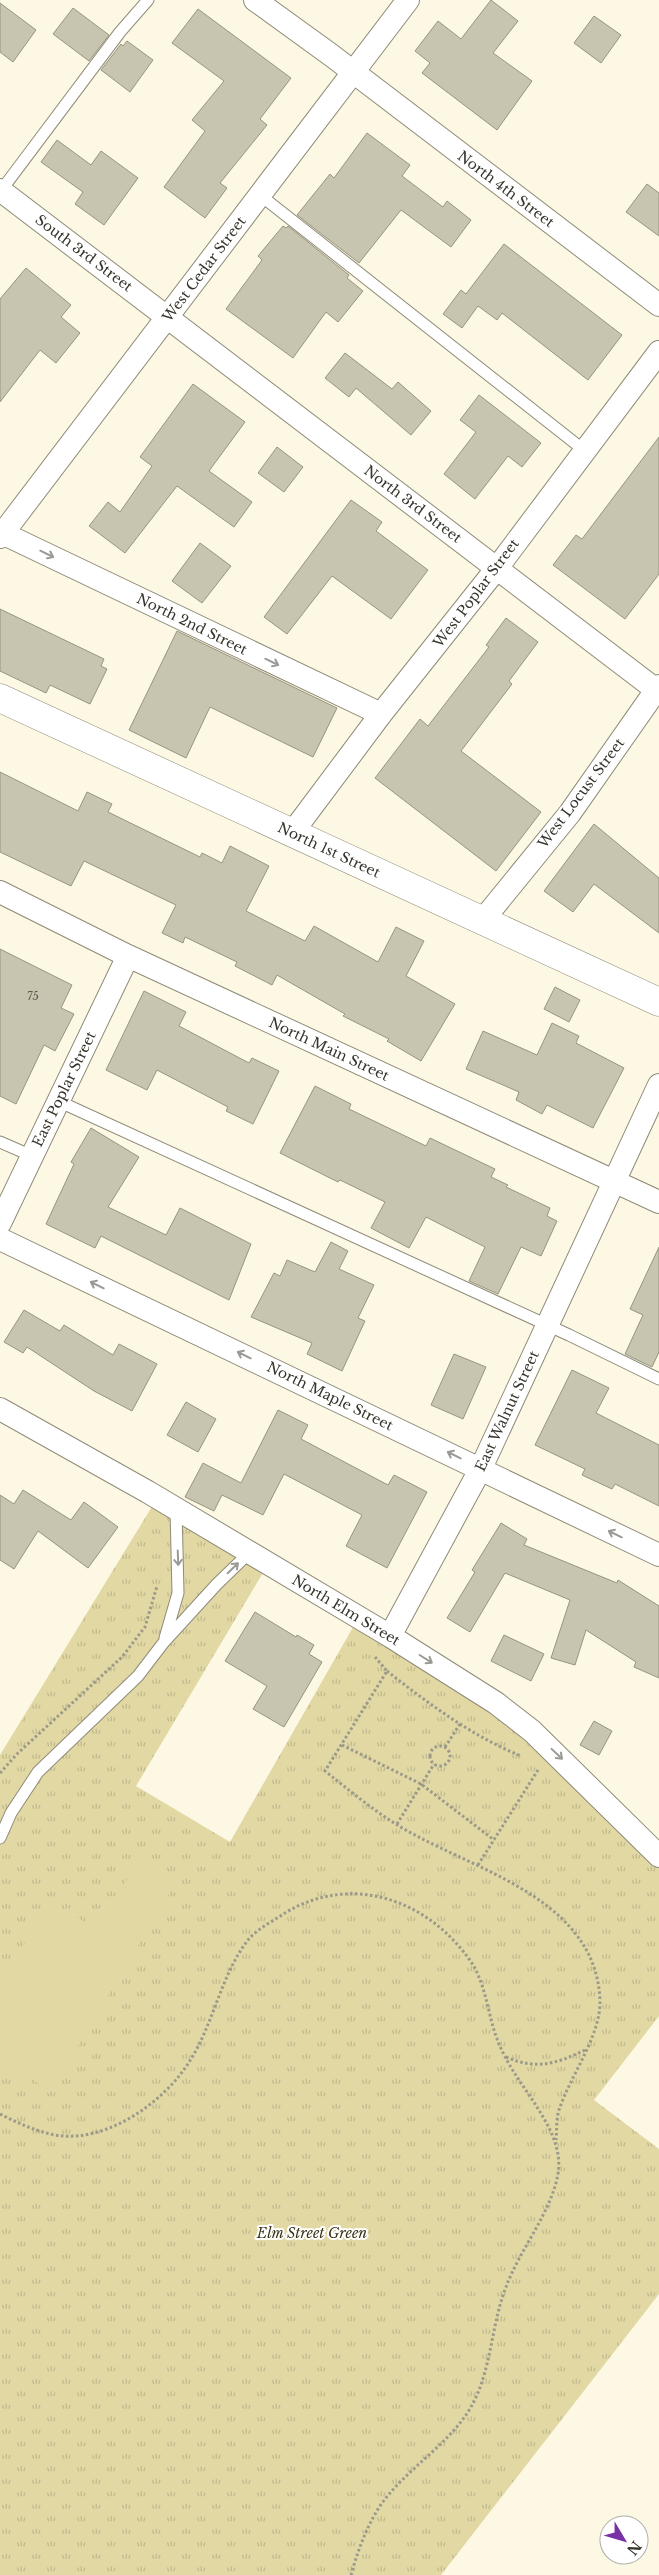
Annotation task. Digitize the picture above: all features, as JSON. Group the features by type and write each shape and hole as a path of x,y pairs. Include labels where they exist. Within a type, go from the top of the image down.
{"street":[{"name":"North 4th Street","path":"255,0 354,72 659,305"},
{"name":"West Cedar Street","path":"1,534 408,0"},
{"name":"South 3rd Street","path":"0,191 168,317"},
{"name":"North 3rd Street","path":"168,317 658,689"},
{"name":"West Poplar Street","path":"292,833 381,714 497,568 659,352"},
{"name":"North 2nd Street","path":"1,534 381,714"},
{"name":"West Locust Street","path":"482,921 570,813 658,689"},
{"name":"North 1st Street","path":"0,698 659,1002"},
{"name":"North Main Street","path":"0,892 128,956 659,1202"},
{"name":"East Poplar Street","path":"0,1222 128,956"},
{"name":"East Walnut Street","path":"390,1636 481,1468 659,1085"},
{"name":"North Maple Street","path":"0,1239 659,1555"},
{"name":"North Elm Street","path":"0,1409 176,1509 390,1636 496,1703 532,1731 659,1856"}],"lane":[{"path":"0,191 120,32 148,0"},
{"path":"260,195 585,451"},
{"path":"58,1101 659,1379"},
{"path":"0,1142 32,1156"},
{"path":"164,1642 178,1593 176,1509"},
{"path":"0,1838 11,1813 38,1772 138,1676 164,1642 217,1584 249,1553"}],"path":[{"path":"0,1773 17,1754 122,1657 145,1627 157,1579"},
{"path":"370,1624 364,1638 366,1647 387,1671 460,1724 498,1746 523,1757"},
{"path":"351,2575 362,2541 383,2502 445,2440 466,2414 481,2389 505,2288 534,2229 550,2202 559,2170 556,2141 558,2112 597,2026 600,2001 590,1958 576,1935 559,1916 519,1886 448,1852 377,1812 325,1771 387,1671"},
{"path":"445,1747 460,1724"},
{"path":"342,1745 421,1784 494,1840"},
{"path":"438,1746 445,1747 450,1752 449,1761 440,1766 434,1764 429,1755 432,1749 438,1746"},
{"path":"397,1824 434,1764"},
{"path":"536,1764 547,1774"},
{"path":"478,1865 540,1768"},
{"path":"0,2114 25,2127 58,2136 90,2134 120,2122 150,2106 173,2084 191,2059 249,1939 298,1905 324,1897 354,1893 386,1896 408,1906 433,1920 456,1942 471,1961 480,1978 496,2036 504,2056 518,2082 539,2108 556,2141"},
{"path":"504,2056 522,2064 548,2064 567,2059 586,2050"}],"green space":[{"name":"Elm Street Green","path":"153,1505 264,1571 136,1786 230,1842 356,1622 502,1719 659,1868 659,2016 594,2100 659,2149 659,2294 441,2575 0,2575 0,1755"},
{"path":"139,1859 177,1881 51,2091 0,2060 0,1984 50,1901 96,1929"}],"building":[{"path":"491,0 518,21 493,53 532,81 497,130 422,73 430,63 415,51 438,21 461,39"},
{"path":"0,3 36,30 13,62 0,52"},
{"path":"73,8 109,35 89,61 53,34"},
{"path":"198,9 291,78 260,119 267,125 220,183 227,188 205,218 164,187 205,131 192,120 224,81 172,43"},
{"path":"594,16 621,35 601,63 574,43"},
{"path":"127,41 153,60 130,92 101,70 121,44 123,46"},
{"path":"367,133 410,165 402,176 443,207 447,201 471,220 451,247 401,210 359,263 297,215 330,174 334,178"},
{"path":"57,140 91,165 101,151 138,178 104,225 75,204 83,192 41,162"},
{"path":"647,184 659,193 659,236 626,212"},
{"path":"283,226 286,228 288,226 349,275 347,278 363,291 338,322 326,312 293,358 226,309 262,260 258,256"},
{"path":"504,244 622,335 588,380 502,313 497,320 478,306 462,328 443,314 461,290 466,294"},
{"path":"26,268 71,305 61,317 80,333 56,363 40,350 0,402 0,299"},
{"path":"345,353 392,389 398,382 431,411 411,435 356,388 349,397 325,378"},
{"path":"193,384 245,422 209,471 252,502 234,527 177,486 125,553 89,526 108,502 120,512 152,466 140,457"},
{"path":"479,395 541,443 522,467 508,456 475,499 444,474 476,432 460,420"},
{"path":"659,437 659,574 625,619 553,565 576,535 582,539"},
{"path":"277,447 303,467 284,492 258,473"},
{"path":"351,500 382,522 376,531 428,570 391,619 332,576 287,634 264,617"},
{"path":"200,543 231,566 202,603 172,581"},
{"path":"0,609 104,659 101,666 107,669 90,704 50,685 46,693 0,671"},
{"path":"506,618 538,642 509,681 512,684 461,751 541,812 496,871 375,778 420,719 428,726 489,647 486,645"},
{"path":"177,631 337,708 313,757 210,707 186,758 129,730"},
{"path":"0,772 78,811 87,792 112,804 108,812 200,857 202,853 222,863 230,846 269,866 246,911 305,941 314,926 378,962 396,927 424,941 406,976 455,1004 421,1061 387,1041 389,1039 343,1016 345,1014 277,975 272,985 235,966 237,962 185,937 183,943 162,933 176,905 84,861 71,886 0,852"},
{"path":"594,824 659,878 659,933 594,884 573,912 544,891"},
{"path":"0,949 72,985 61,1008 74,1014 55,1051 44,1045 16,1104 0,1096"},
{"path":"555,987 580,1000 569,1022 544,1009"},
{"path":"144,991 186,1012 179,1026 249,1063 252,1058 279,1071 253,1124 226,1111 228,1107 157,1070 147,1090 106,1070"},
{"path":"552,1023 579,1036 576,1043 624,1068 593,1128 547,1105 542,1114 516,1100 519,1092 466,1069 483,1031 537,1055"},
{"path":"315,1086 351,1104 349,1109 426,1146 430,1138 495,1169 491,1177 508,1185 506,1187 550,1208 547,1216 557,1221 541,1256 521,1247 498,1294 469,1281 485,1247 426,1217 409,1248 371,1228 385,1202 340,1180 338,1182 280,1153"},
{"path":"91,1128 139,1157 108,1207 166,1235 180,1208 251,1244 229,1300 101,1236 95,1248 46,1224 74,1164 71,1162"},
{"path":"331,1242 348,1251 339,1269 374,1285 358,1318 365,1321 342,1371 307,1354 312,1343 251,1317 274,1273 280,1276 287,1260 315,1272"},
{"path":"659,1247 659,1352 652,1367 625,1354 643,1315 630,1309"},
{"path":"24,1310 60,1331 64,1325 113,1355 119,1344 157,1364 132,1411 94,1391 27,1347 23,1353 4,1342"},
{"path":"454,1354 486,1367 463,1419 431,1405"},
{"path":"572,1370 609,1388 596,1413 659,1445 659,1506 615,1484 612,1489 582,1475 585,1469 535,1445"},
{"path":"186,1402 216,1419 198,1452 167,1435"},
{"path":"278,1410 308,1425 301,1439 388,1485 394,1475 427,1492 387,1568 346,1546 362,1515 284,1474 263,1515 222,1495 214,1511 185,1497 203,1463 241,1483"},
{"path":"23,1490 71,1520 84,1502 118,1527 88,1568 38,1531 14,1569 0,1560 0,1495 14,1504"},
{"path":"501,1523 527,1539 524,1545 617,1583 618,1580 659,1606 659,1678 634,1667 636,1662 586,1630 575,1665 551,1658 570,1600 505,1573 470,1632 447,1618 475,1572 472,1570"},
{"path":"255,1612 296,1637 297,1635 314,1645 309,1654 322,1662 284,1727 253,1709 267,1686 225,1661"},
{"path":"504,1635 544,1654 531,1681 491,1661"},
{"path":"594,1721 612,1731 599,1755 580,1745"}]}
